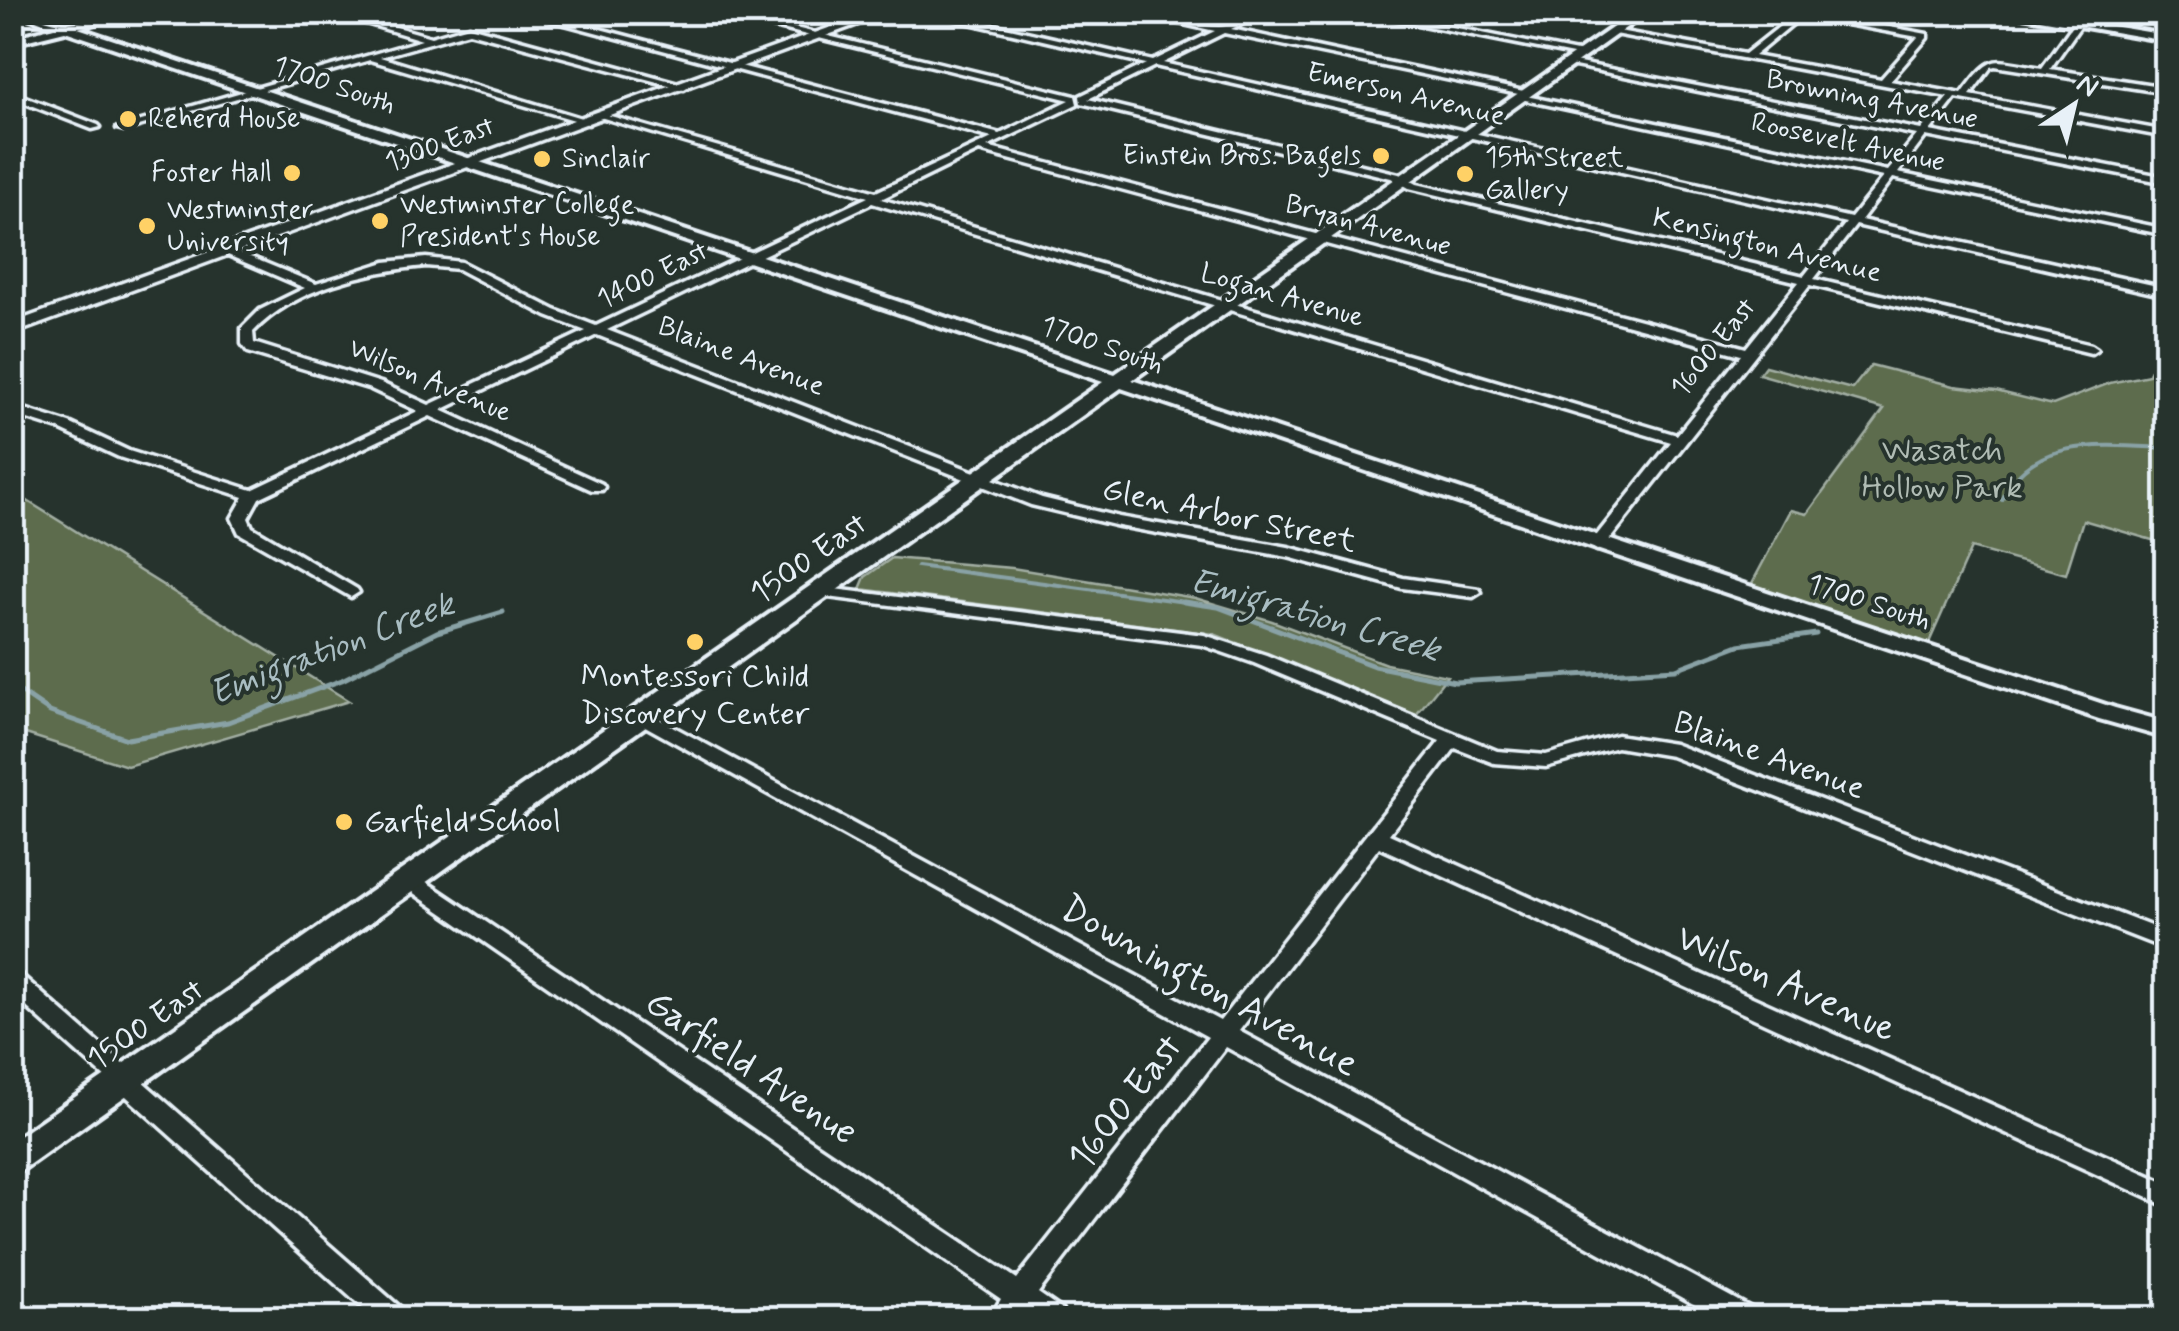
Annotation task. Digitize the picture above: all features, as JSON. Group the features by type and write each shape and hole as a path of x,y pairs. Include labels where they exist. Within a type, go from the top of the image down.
{"main road":[{"name":"1300 East","path":"12,328 885,12"}],"street":[{"name":"1700 South","path":"20,12 2166,734"},
{"path":"12,41 128,12"},
{"path":"333,12 429,40"},
{"path":"524,12 1002,136"},
{"name":"Kensington Avenue","path":"717,12 2091,350"},
{"name":"Emerson Avenue","path":"926,12 2166,292"},
{"name":"Roosevelt Avenue","path":"1134,12 2166,232"},
{"name":"1400 East","path":"253,495 1262,12"},
{"path":"1361,12 1583,54"},
{"path":"1598,12 1638,16"},
{"path":"2004,12 2166,38"},
{"path":"2086,12 2045,70 2166,90"},
{"path":"1747,57 1796,14 1924,36 1884,82"},
{"name":"1500 East","path":"12,1159 1638,16"},
{"path":"122,128 466,29 684,86"},
{"path":"1614,33 2166,134"},
{"path":"370,57 585,122"},
{"name":"Browning Avenue","path":"1569,64 2166,180"},
{"name":"1600 East","path":"1598,545 1746,352 1923,133 1988,64 2045,70"},
{"path":"12,95 96,127"},
{"name":"Logan Avenue","path":"603,115 1678,440"},
{"name":"Bryan Avenue","path":"978,148 1746,352"},
{"path":"227,251 315,288"},
{"name":"Blaine Avenue","path":"315,288 385,266 450,264 596,330 976,481"},
{"name":"Wilson Avenue","path":"315,288 256,319 246,338 253,350 356,379 598,487"},
{"path":"12,409 64,426 124,454 253,495 240,518 245,530 351,592"},
{"name":"Glen Arbor Street","path":"976,481 1000,492 1090,516 1288,552 1429,590 1473,592"},
{"name":"Blaine Avenue","path":"818,592 1204,640 1260,659 1494,757 1546,761 1618,741 1674,750 2166,941"},
{"name":"Downington Avenue","path":"642,716 1744,1318"},
{"name":"1600 East","path":"1003,1318 1451,740"},
{"name":"Wilson Avenue","path":"1376,837 2166,1194"},
{"name":"Garfield Avenue","path":"409,880 1052,1318"},
{"path":"12,980 393,1318"}],"green space":[{"name":"Wasatch Hollow Park","path":"2164,330 2166,544 2083,520 2066,574 1971,548 1928,645 1750,587 1791,510 1807,514 1884,409 1759,374 1765,366 1852,389 1871,365 2053,405 2110,383 2149,375"},
{"path":"13,492 349,701 127,766 13,730"},
{"path":"892,558 1012,568 1195,598 1272,621 1386,664 1447,676 1416,715 1214,634 860,589 865,577"}],"waterway":[{"name":"Emigration Creek","path":"2002,500 2015,479 2050,454 2095,446 2166,448"},
{"name":"Emigration Creek","path":"917,566 1200,604"},
{"name":"Emigration Creek","path":"1184,602 1218,607 1374,666 1455,682 1676,669 1739,645 1816,634"},
{"name":"Emigration Creek","path":"12,686 50,712 127,739 228,722 342,680 437,632 503,612"}],"place":[{"name":"Reherd House","path":"128,119"},
{"name":"Einstein Bros. Bagels","path":"1381,156"},
{"name":"Sinclair","path":"542,159"},
{"name":"Foster Hall","path":"292,173"},
{"name":"15th Street Gallery","path":"1465,174"},
{"name":"Westminster College President's House","path":"380,221"},
{"name":"Westminster University","path":"147,226"},
{"name":"Montessori Child Discovery Center","path":"695,642"},
{"name":"Garfield School","path":"344,822"}]}
